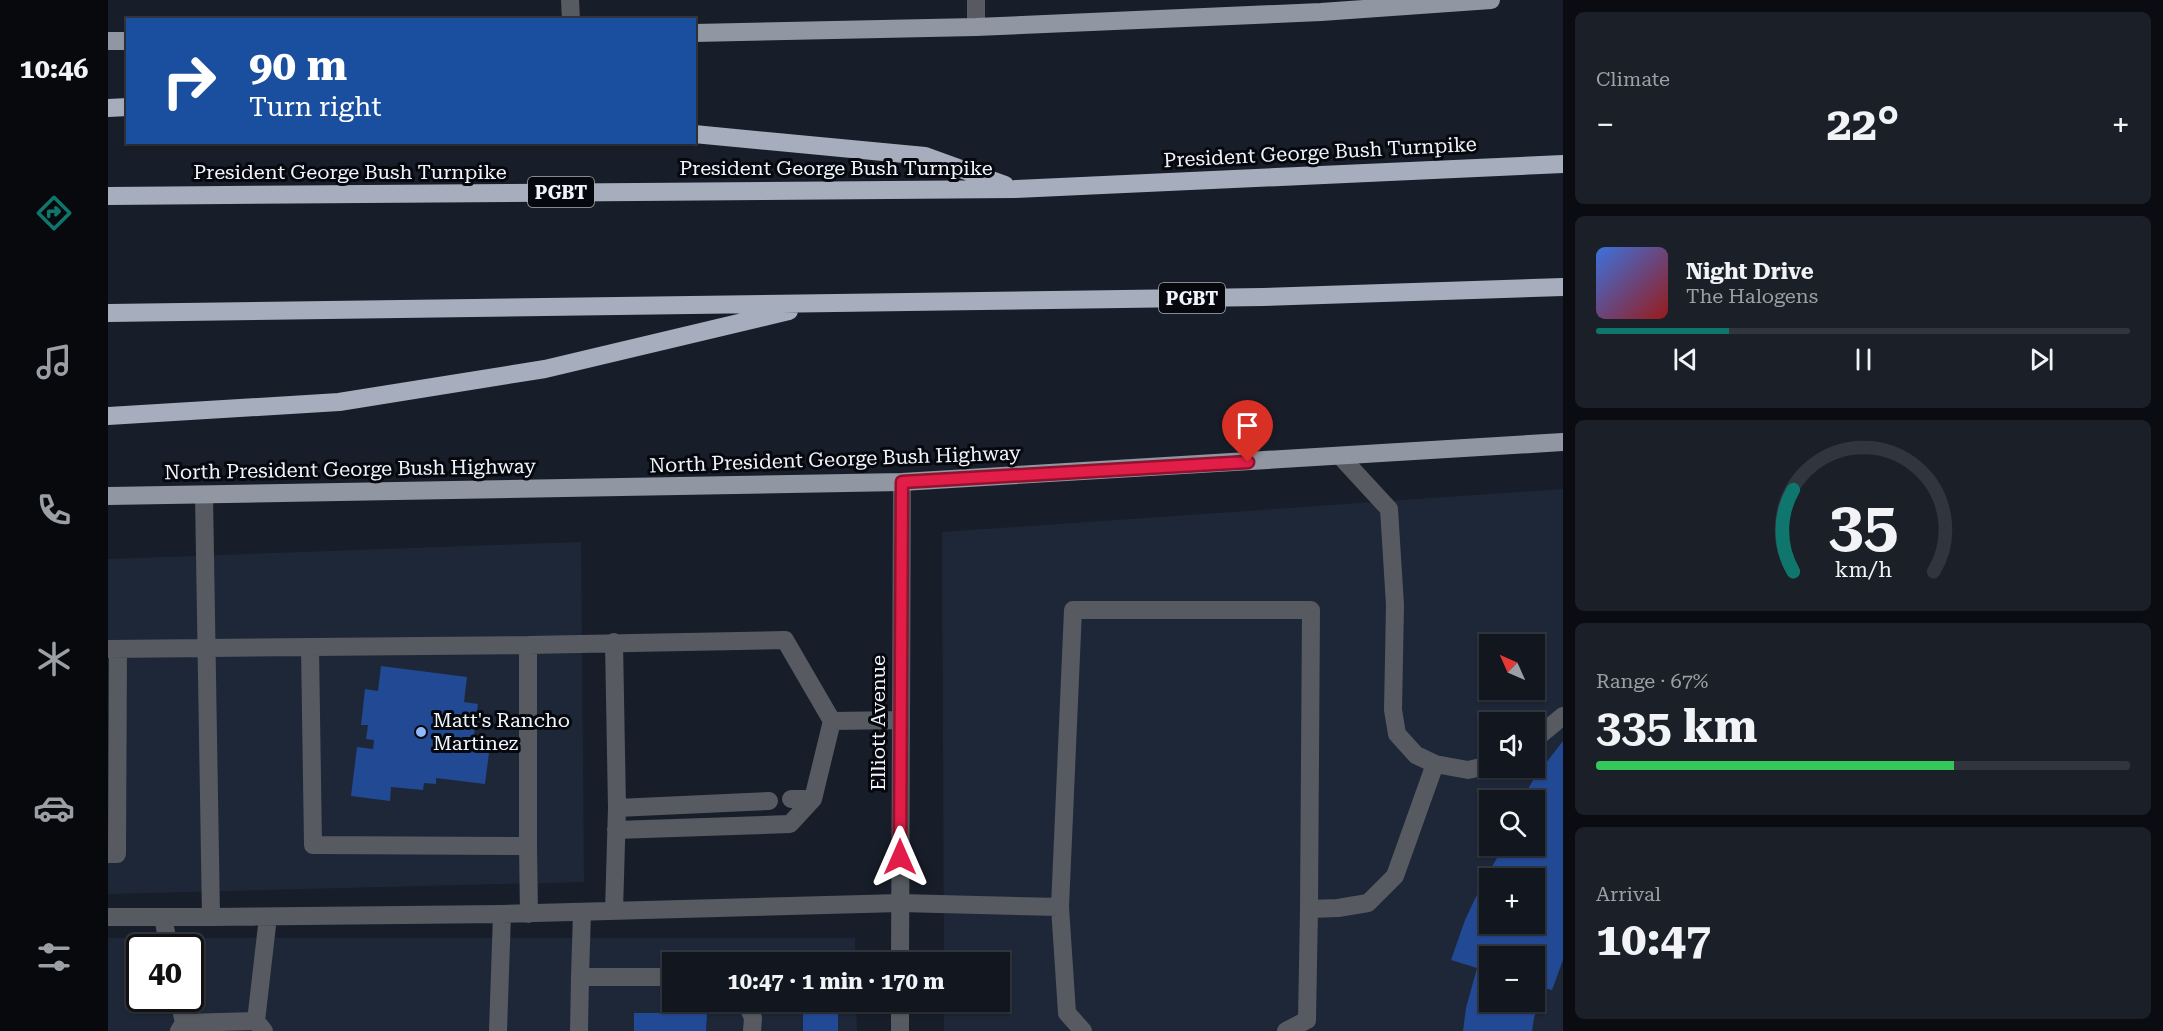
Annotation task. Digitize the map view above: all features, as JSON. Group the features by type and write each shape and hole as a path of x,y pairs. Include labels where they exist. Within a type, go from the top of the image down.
{"highway":[{"path":"108,108 126,107"},
{"path":"696,134 926,156 1015,189"},
{"name":"President George Bush Turnpike","path":"108,196 1015,189 1563,164"},
{"name":"PGBT","path":"108,313 1263,297 1563,287"},
{"path":"108,416 339,402 545,369 822,304"}],"main road":[{"path":"696,33 976,27 1309,12 1491,0"},
{"path":"108,41 126,41"},
{"name":"North President George Bush Highway","path":"108,496 902,482 1563,442"}],"street":[{"path":"570,0 571,18"},
{"path":"976,0 976,27"},
{"path":"1340,456 1389,509 1395,605 1393,710 1397,734 1416,754 1435,764 1468,770 1479,768"},
{"name":"Elliott Avenue","path":"900,952 902,482"},
{"path":"204,495 211,917"},
{"path":"1083,1031 1067,1012 1060,907 1073,610 1311,610 1307,1020 1286,1031"},
{"path":"108,854 117,854 113,649 785,640 832,721 813,799 790,824 616,830"},
{"path":"614,642 616,808 614,911"},
{"path":"528,645 529,914"},
{"path":"310,647 313,845 528,846"},
{"path":"1545,731 1563,716"},
{"path":"832,721 901,720"},
{"path":"1309,909 1338,908 1368,903 1395,876 1435,764"},
{"path":"791,800 813,799"},
{"path":"616,808 769,801"},
{"path":"108,917 529,914 900,903 1060,907"},
{"path":"579,1031 582,912"},
{"path":"498,1031 502,914"},
{"path":"163,917 166,934"},
{"path":"180,1012 181,1027 260,1026 268,917"},
{"path":"580,977 662,976"},
{"path":"750,1012 753,1018 752,1031"},
{"path":"900,1012 900,1031"}],"shaded area":[{"path":"1563,489 1563,1031 944,1031 944,1012 1010,1012 1010,952 944,952 942,532"},
{"path":"581,542 584,882 108,894 108,559"},
{"path":"108,938 126,938 126,1012 204,1012 204,938 855,938 855,952 662,952 662,1012 856,1012 857,1031 108,1031"}],"building":[{"name":"Matt's Rancho Martinez","path":"381,666 467,677 464,702 478,704 472,751 489,753 485,784 436,778 436,784 424,783 423,790 391,787 390,801 351,796 357,747 373,749 374,740 366,739 368,725 361,725 365,689 378,691"},
{"path":"1563,741 1563,960 1552,990 1545,988 1545,946 1479,946 1479,1012 1536,1012 1532,1031 1463,1031 1466,1008 1477,968 1451,960 1465,920 1479,890 1479,934 1545,934 1545,868 1491,868 1498,856 1545,856 1545,790 1527,790 1534,778 1545,778 1545,764"},
{"path":"803,1012 838,1012 838,1031 803,1031"},
{"path":"634,1013 707,1013 706,1031 634,1031"}],"place":[{"name":"Matt's Rancho Martinez","path":"421,732"}],"route":[{"path":"900,857 902,482 1248,462"}]}
